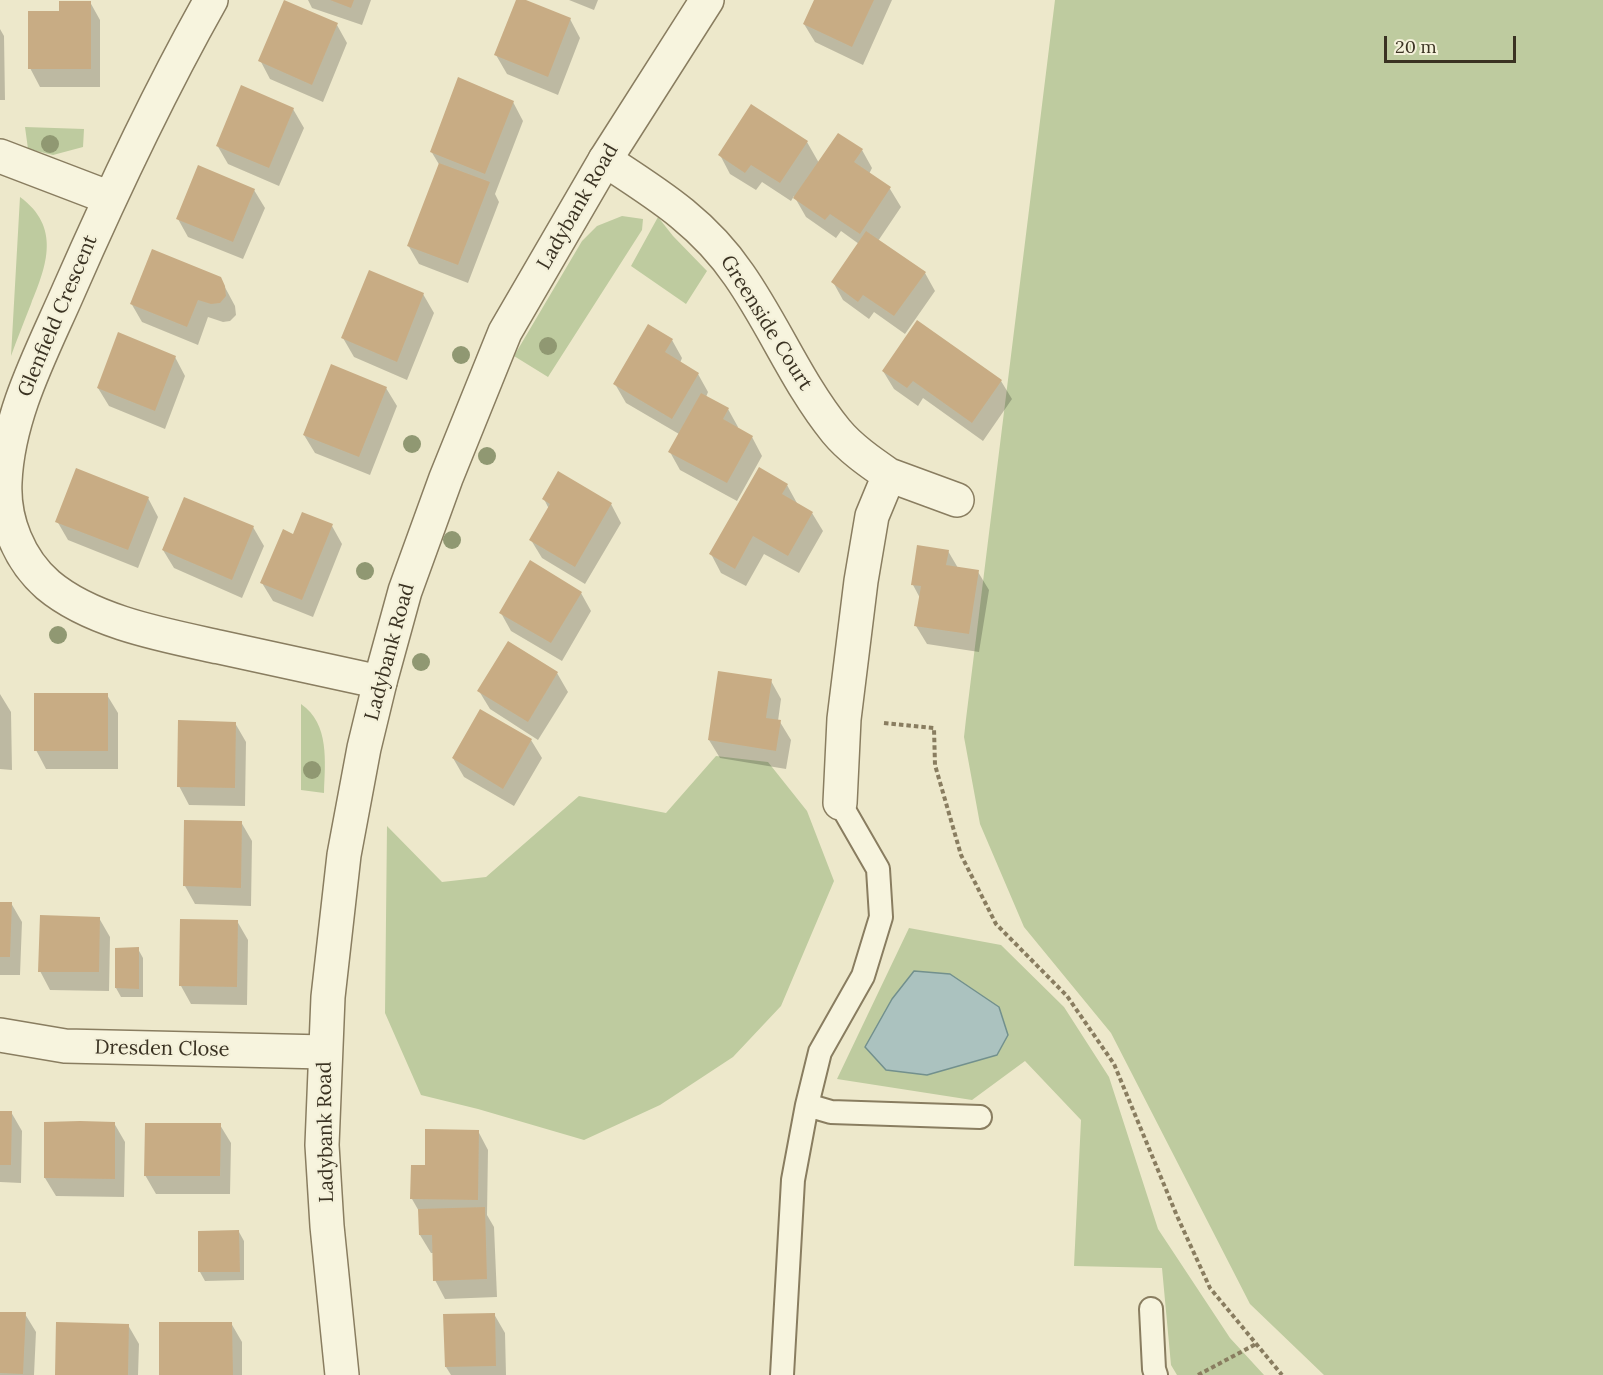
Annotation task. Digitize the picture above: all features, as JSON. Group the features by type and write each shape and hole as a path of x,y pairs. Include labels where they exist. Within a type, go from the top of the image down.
{"street":[{"name":"Glenfield Crescent","path":"211,0 183,50 110,198 22,397 9,439 5,484 8,545 47,584 74,603 109,618 168,636 380,682"},
{"name":"Ladybank Road","path":"342,1375 327,1226 322,1145 325,1052 334,927 344,855 364,748 380,682 405,591 441,490 505,332 605,160 707,0"},
{"path":"0,156 110,198"},
{"name":"Greenside Court","path":"605,160 665,198 711,239 740,276 809,393 837,432 865,458 889,475 957,500"},
{"path":"840,803 844,719 861,581 872,516 889,475"},
{"name":"Dresden Close","path":"0,1035 65,1046 325,1052"}],"lane":[{"path":"782,1375 793,1180 807,1105 820,1053 863,976 881,917 878,869 840,803"},
{"path":"807,1105 831,1112 980,1117"},
{"path":"1151,1309 1156,1375"}],"path":[{"path":"844,719 934,728 935,765 961,855 996,924 1067,996 1114,1064 1177,1216 1210,1288 1282,1375"},
{"path":"1198,1375 1256,1344"}],"green space":[{"path":"1055,0 1603,0 1603,1375 1324,1375 1250,1304 1111,1033 1024,927 980,824 964,737"},
{"path":"25,127 84,129 83,147 53,155 28,149"},
{"path":"20,197 33,209 41,221 46,234 47,247 42,275 11,356"},
{"path":"622,216 643,219 642,230 548,377 514,356 582,241 597,226"},
{"path":"658,217 707,271 686,304 631,266"},
{"path":"301,704 317,722 324,744 324,793 301,790"},
{"path":"716,756 768,762 807,811 834,881 781,1006 733,1057 660,1105 584,1140 421,1095 385,1013 387,826 442,882 486,877 579,796 666,813"},
{"path":"909,928 1001,945 1064,1007 1109,1077 1158,1229 1230,1338 1264,1375 1177,1375 1171,1365 1162,1268 1074,1266 1081,1120 1025,1061 972,1100 837,1079","holes":["1008,1035 997,1055 927,1075"]}],"water":[{"path":"914,971 950,974 999,1007 1008,1035 997,1055 927,1075 886,1070 865,1047 892,999"}],"building":[{"path":"284,0 338,23 312,85 258,61"},
{"path":"330,0 354,0 351,8"},
{"path":"516,0 526,0 571,18 548,77 494,55"},
{"path":"814,0 874,0 852,47 803,24"},
{"path":"59,1 91,1 91,69 28,69 28,11 59,11"},
{"path":"458,77 514,101 485,174 430,152"},
{"path":"241,85 294,108 269,168 216,146"},
{"path":"751,104 808,141 780,183 751,165 745,173 718,155"},
{"path":"838,133 863,149 854,162 891,187 860,234 830,214 825,220 793,198"},
{"path":"439,163 490,182 458,265 407,246"},
{"path":"198,165 255,189 233,242 176,219"},
{"path":"866,231 926,272 894,316 863,295 858,302 831,282"},
{"path":"152,249 221,277 226,296 220,303 211,304 198,300 187,327 130,304"},
{"path":"369,270 424,293 397,362 341,338"},
{"path":"917,320 1002,380 972,423 913,381 907,388 882,371"},
{"path":"648,324 673,339 665,352 699,373 672,419 613,384"},
{"path":"118,332 176,356 155,411 97,388"},
{"path":"331,364 387,387 359,457 303,435"},
{"path":"701,393 729,408 723,419 753,436 727,483 668,452"},
{"path":"759,467 788,484 782,494 813,512 788,556 753,536 735,569 709,554"},
{"path":"76,468 149,497 128,550 55,522"},
{"path":"558,471 612,503 575,567 529,540 550,504 542,499"},
{"path":"184,497 254,526 232,580 162,550"},
{"path":"302,512 333,524 302,600 260,583 283,529 293,534"},
{"path":"917,545 949,550 946,565 979,570 969,634 914,626 921,586 911,585"},
{"path":"530,560 582,592 551,643 499,613"},
{"path":"508,641 558,672 528,722 477,691"},
{"path":"718,671 772,679 766,718 781,720 776,751 708,740"},
{"path":"34,693 108,693 108,751 34,751"},
{"path":"480,709 532,739 503,789 452,758"},
{"path":"178,720 236,722 235,788 177,787"},
{"path":"184,820 242,821 241,888 183,886"},
{"path":"0,902 12,902 10,957 0,957"},
{"path":"40,915 100,917 99,972 38,972"},
{"path":"180,919 238,920 237,987 179,986"},
{"path":"139,947 139,989 115,988 115,948"},
{"path":"0,1111 12,1111 11,1165 0,1165"},
{"path":"44,1122 115,1122 115,1179 44,1178"},
{"path":"145,1123 221,1123 220,1176 144,1176"},
{"path":"425,1129 479,1130 478,1200 410,1199 411,1165 425,1165"},
{"path":"485,1207 487,1279 433,1281 432,1235 419,1235 418,1209"},
{"path":"239,1230 240,1272 198,1272 198,1231"},
{"path":"0,1312 26,1312 23,1374 0,1373"},
{"path":"495,1313 496,1366 445,1367 443,1314"},
{"path":"56,1322 129,1324 128,1375 55,1375"},
{"path":"159,1322 232,1322 233,1375 159,1375"}]}
